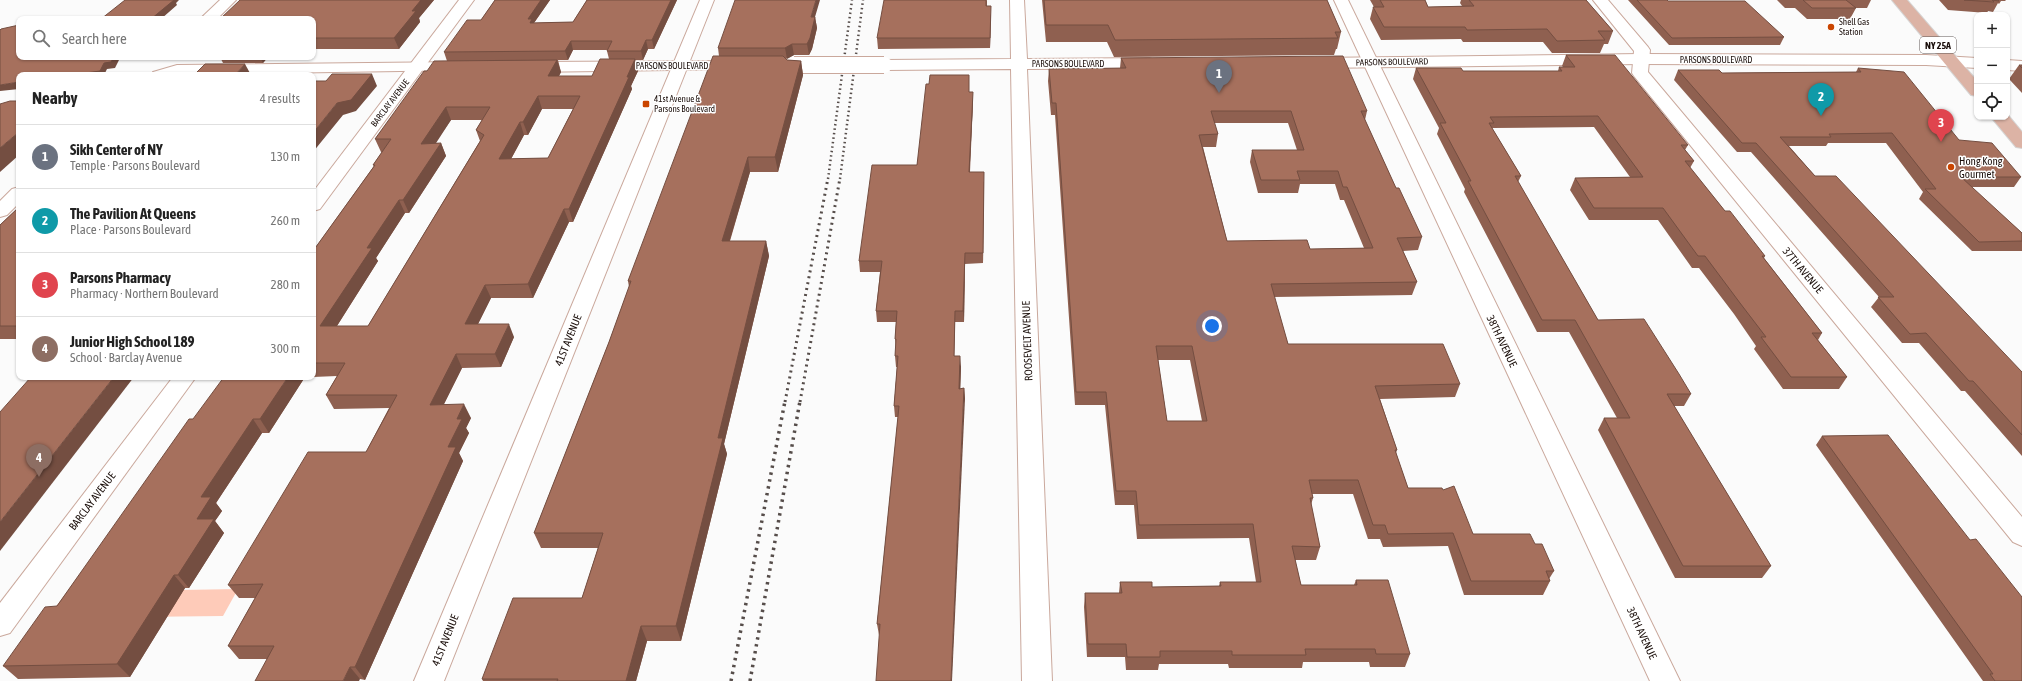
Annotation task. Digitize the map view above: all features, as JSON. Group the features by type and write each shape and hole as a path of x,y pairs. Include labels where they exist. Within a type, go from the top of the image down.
{"main road":[{"name":"NY 25A","path":"1899,0 1974,88"},
{"path":"2003,120 2022,143"}],"street":[{"path":"211,16 229,0"},
{"name":"BARCLAY AVENUE","path":"316,201 467,0"},
{"name":"41ST AVENUE","path":"429,681 707,0"},
{"name":"ROOSEVELT AVENUE","path":"1017,0 1037,681"},
{"name":"38TH AVENUE","path":"1341,0 1665,681"},
{"name":"37TH AVENUE","path":"1600,0 1642,50 1640,73 2022,535"},
{"name":"PARSONS BOULEVARD","path":"1303,63 1641,59 1922,60 1974,63"},
{"path":"150,72 164,60"},
{"name":"PARSONS BOULEVARD","path":"786,65 1161,63"},
{"name":"PARSONS BOULEVARD","path":"517,67 754,65"},
{"path":"2010,65 2022,66"},
{"path":"170,72 177,70 478,67"},
{"path":"0,211 16,196"},
{"name":"BARCLAY AVENUE","path":"0,624 183,380"}],"shaded area":[{"path":"238,589 223,616 47,618 67,592"}],"building":[{"path":"125,0 174,0 155,16 105,16"},
{"path":"240,0 421,0 412,11 416,11 394,38 316,38 316,16 223,16"},
{"path":"495,0 541,0 528,19 532,19 530,23 573,22 587,0 671,0 652,40 646,40 641,51 607,51 612,41 571,41 565,51 444,52 467,20 481,20"},
{"path":"735,0 816,0 811,17 815,17 807,44 792,44 785,48 718,48"},
{"path":"884,0 986,0 986,6 991,6 990,38 877,38"},
{"path":"1044,0 1327,0 1341,32 1335,32 1338,38 1115,40 1108,25 1046,25"},
{"path":"1380,0 1425,0 1428,7 1474,6 1469,0 1586,0 1613,31 1598,31 1605,40 1557,41 1547,29 1467,30 1465,27 1384,27 1373,7 1384,7"},
{"path":"1637,0 1745,1 1784,37 1672,38"},
{"path":"1803,0 1846,0 1856,8 1812,8"},
{"path":"1964,0 1992,0 1994,2"},
{"path":"16,26 16,60 112,60 111,62 104,63 100,71 93,72 16,72 16,82 0,85 1,29"},
{"path":"1566,55 1615,55 1688,145 1681,145 1694,161 1685,161 1725,211 1730,211 1765,256 1762,256 1822,333 1812,333 1847,377 1791,377 1761,337 1766,337 1705,256 1698,256 1663,208 1594,208 1575,178 1643,177 1598,116 1490,117 1494,123 1489,123 1521,176 1515,176 1598,320 1644,319 1679,374 1691,394 1667,394 1771,566 1683,566 1604,418 1630,418 1575,320 1542,320 1468,181 1471,181 1440,123 1446,123 1416,68 1461,68 1463,71 1562,71 1559,67 1575,67"},
{"path":"713,56 783,56 787,60 801,61 775,157 748,157 722,241 766,241 718,438 723,438 676,626 641,626 626,681 482,679 513,598 582,598 603,533 534,533 609,342 631,281 628,281"},
{"path":"1343,56 1367,111 1361,111 1396,188 1399,188 1422,237 1397,238 1417,282 1271,284 1288,344 1443,344 1460,384 1375,386 1397,450 1395,450 1408,488 1442,488 1443,490 1454,486 1473,534 1530,534 1535,544 1542,544 1554,571 1546,571 1550,581 1471,581 1453,533 1388,534 1385,525 1373,525 1358,480 1309,480 1313,498 1310,498 1320,547 1292,546 1301,585 1357,585 1356,580 1388,580 1410,654 1376,654 1375,649 1305,649 1306,655 1232,655 1232,651 1160,651 1160,657 1127,657 1126,644 1088,644 1085,593 1122,593 1120,582 1152,582 1152,587 1221,586 1220,582 1261,582 1253,524 1139,525 1136,491 1116,491 1106,392 1076,392 1056,103 1052,103 1049,69 1126,68 1121,58","holes":["1211,111 1291,111 1304,150 1252,150 1261,180 1300,180 1297,171 1338,171 1343,187 1347,187 1373,248 1310,249 1307,240 1227,241 1199,135 1218,134","1156,346 1192,346 1207,421 1167,421"]},
{"path":"600,59 635,59 627,77 629,77 569,209 564,209 528,284 485,285 465,324 509,324 495,354 456,354 430,405 464,404 457,419 462,419 448,447 456,447 355,667 350,667 343,681 255,681 274,646 228,646 263,584 228,585 308,452 366,452 397,395 326,395 345,363 316,363 316,247 375,165 373,165 391,139 375,139 424,71 427,71 434,61 557,60 548,76 592,76","holes":["538,96 580,96 548,158 499,159 520,122 523,122","446,107 490,107 476,130 484,135 368,326 320,326 372,248 367,248 399,200 403,200 441,143 421,144"]},
{"path":"205,64 245,64 238,72 197,72"},
{"path":"1858,68 1904,72 1959,140 1992,143 2021,177 1961,177 2022,233 2022,241 1979,242 1925,189 1936,189 1892,133 1829,134 1831,137 1780,137 1815,176 1836,176 2022,372 2022,435 1973,381 1969,381 1926,333 1910,334 1878,297 1894,297 1756,143 1742,143 1678,70 1719,70 1722,73 1861,72"},
{"path":"332,74 372,74 351,100 337,103 316,129 316,81 326,81"},
{"path":"930,75 969,75 969,92 973,92 969,172 984,172 983,253 965,253 963,311 955,311 954,356 960,356 959,389 964,388 951,681 876,681 880,624 877,624 899,406 894,406 898,356 895,356 897,311 876,311 882,261 859,261 872,165 917,165 926,84 929,84"},
{"path":"16,101 16,135 0,148 0,104"},
{"path":"16,210 16,326 0,326 0,225"},
{"path":"28,380 112,380 0,522 0,412"},
{"path":"222,380 286,380 260,419 253,419 201,497 211,497 197,519 214,519 178,575 174,575 117,664 3,666 45,607 57,606 189,419 193,419"},
{"path":"1888,435 1970,540 1976,539 2022,597 2022,681 1995,681 1990,674 1993,674 1822,436"}],"railway":[{"path":"828,179 852,0"},
{"path":"840,179 863,0"},
{"path":"785,402 828,178"},
{"path":"800,402 840,178"},
{"path":"731,681 785,401"},
{"path":"750,681 800,401"}],"place":[{"name":"Shell Gas Station","path":"1831,27"},
{"name":"Sikh Center of NY","path":"1219,93"},
{"name":"41st Avenue & Parsons Boulevard","path":"646,104"},
{"name":"The Pavilion At Queens","path":"1821,116"},
{"name":"Parsons Pharmacy","path":"1941,142"},
{"name":"Hong Kong Gourmet","path":"1951,167"},
{"name":"Junior High School 189","path":"39,477"}]}
